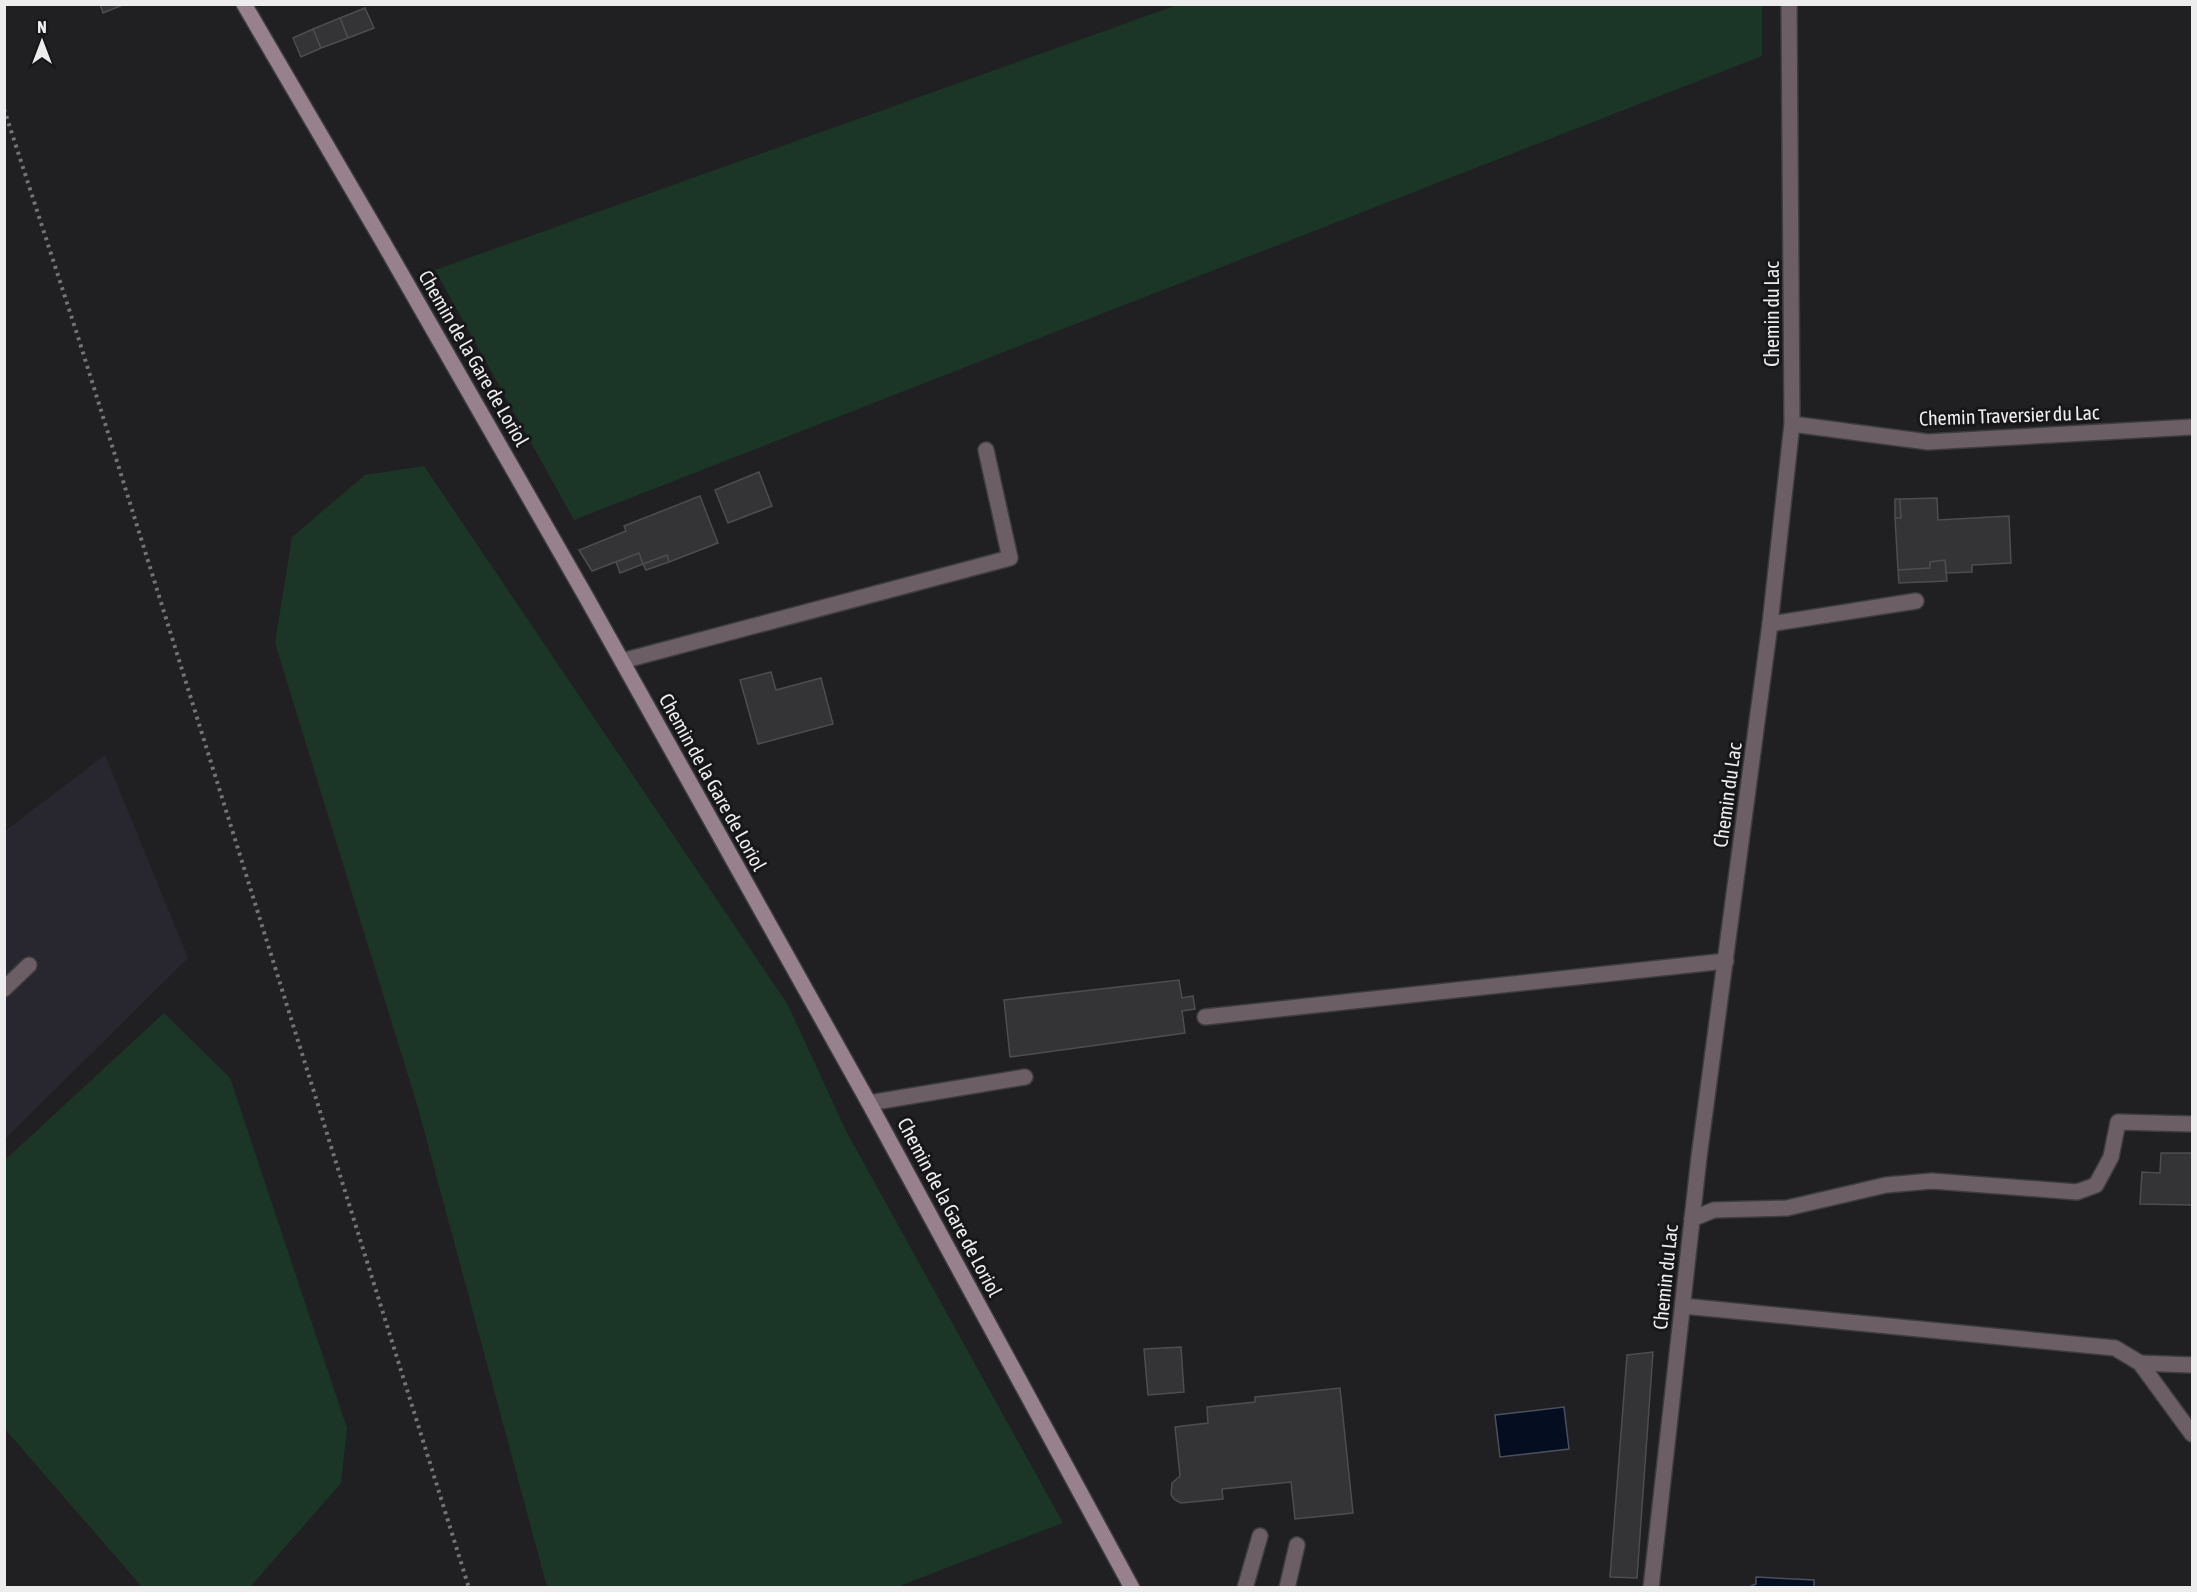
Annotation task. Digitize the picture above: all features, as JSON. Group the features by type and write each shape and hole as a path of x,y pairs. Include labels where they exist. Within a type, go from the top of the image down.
{"street":[{"name":"Chemin de la Gare de Loriol","path":"244,4 395,262 622,661 869,1103 1132,1587"},
{"name":"Chemin du Lac","path":"1651,1587 1692,1219 1770,624 1792,424 1789,4"},
{"name":"Chemin Traversier du Lac","path":"1792,424 1928,442 2193,427"},
{"path":"622,661 1010,558 986,450"},
{"path":"1770,624 1916,601"},
{"path":"1205,1017 1726,961"},
{"path":"4,989 29,965"},
{"path":"869,1103 1025,1077"},
{"path":"1692,1219 1714,1210 1787,1208 1886,1185 1932,1181 2077,1192 2096,1185 2111,1157 2118,1122 2193,1124"},
{"path":"1683,1306 2115,1348 2140,1363 2193,1434"},
{"path":"2140,1363 2193,1365"},
{"path":"1245,1587 1260,1536"},
{"path":"1287,1587 1297,1545"}],"path":[{"path":"4,109 79,340 469,1587"}],"shaded area":[{"path":"105,755 188,958 5,1139 5,831"}],"green space":[{"path":"1177,5 1762,5 1762,56 574,520 435,270"},
{"path":"424,466 788,1005 846,1131 1063,1523 897,1587 547,1587 418,1108 275,643 292,537 365,475"},
{"path":"164,1013 230,1078 347,1428 341,1483 250,1587 142,1587 5,1429 5,1160"}],"water":[{"path":"1564,1407 1569,1449 1500,1457 1495,1415"},
{"path":"1756,1577 1814,1580 1814,1587 1749,1587 1756,1584"}],"building":[{"path":"100,4 125,4 103,13"},
{"path":"365,8 374,28 348,38 340,18"},
{"path":"340,18 348,38 321,48 313,29"},
{"path":"313,29 321,48 301,57 293,38"},
{"path":"759,472 772,506 728,523 715,490"},
{"path":"700,496 718,543 669,562 667,555 643,564 639,553 592,571 579,550 626,531 624,526"},
{"path":"1937,498 1938,520 2009,516 2011,563 1972,565 1972,572 1946,573 1945,560 1930,562 1930,568 1898,570 1895,518 1901,518 1900,499"},
{"path":"1895,499 1900,499 1901,518 1895,518"},
{"path":"639,553 643,564 620,573 616,562"},
{"path":"667,555 669,562 646,570 643,564"},
{"path":"1945,560 1947,581 1899,583 1898,570 1930,568 1930,562"},
{"path":"771,672 776,690 821,678 833,724 758,744 740,680"},
{"path":"1179,980 1182,998 1193,996 1195,1009 1182,1011 1185,1033 1010,1057 1004,1000"},
{"path":"2161,1153 2192,1153 2192,1205 2140,1204 2142,1172 2160,1173"},
{"path":"1181,1347 1184,1392 1148,1395 1144,1349"},
{"path":"1653,1352 1637,1578 1610,1577 1627,1355"},
{"path":"1340,1388 1353,1513 1295,1519 1291,1482 1222,1489 1223,1499 1181,1503 1171,1495 1172,1483 1180,1476 1175,1427 1208,1423 1207,1407 1255,1402 1255,1397"}]}
